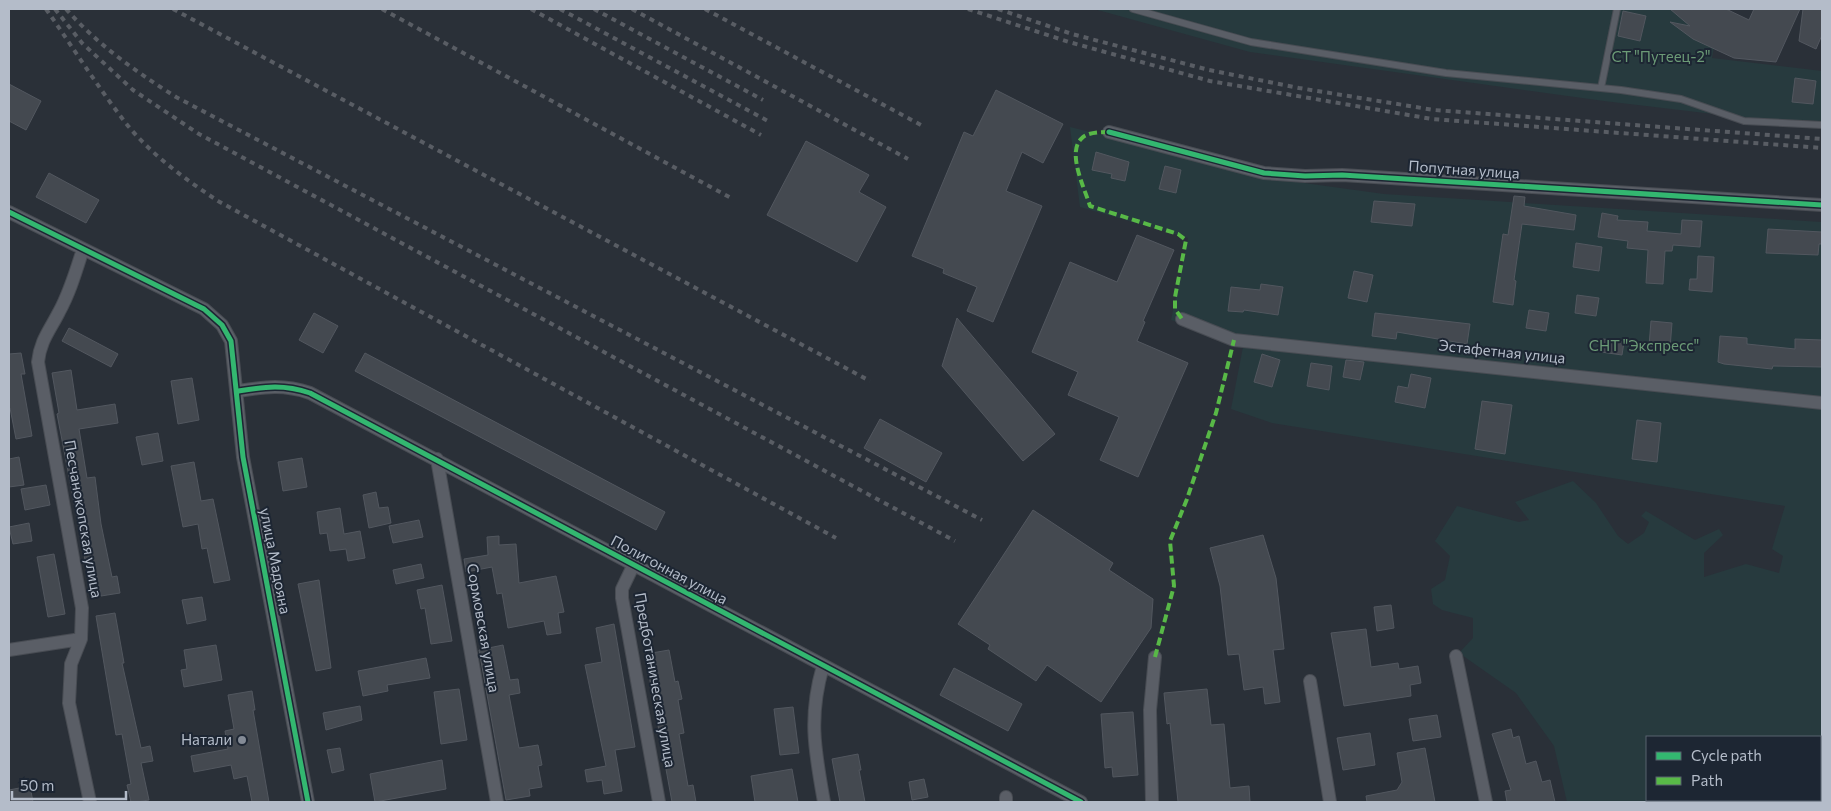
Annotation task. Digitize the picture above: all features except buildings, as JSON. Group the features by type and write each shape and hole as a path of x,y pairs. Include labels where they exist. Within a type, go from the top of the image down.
{"street":[{"name":"Попутная улица","path":"1109,132 1264,172 1305,176 1342,175 1822,205"},
{"path":"9,212 83,249"},
{"name":"улица Мадояна","path":"83,249 204,309 222,325 231,341 238,392 243,457 308,802"},
{"name":"Песчанокопская улица","path":"83,249 72,284 44,336 38,362 82,608 81,639 71,664 70,703 90,802"},
{"name":"Эстафетная улица","path":"1182,319 1234,340 1822,403"},
{"name":"Полигонная улица","path":"238,392 277,386 291,387 310,393 1081,802"},
{"name":"Сормовская улица","path":"437,460 497,802"},
{"name":"Предботаническая улица","path":"633,566 622,589 622,598 659,802"},
{"path":"9,650 81,639"},
{"path":"1456,656 1486,802"},
{"path":"1152,802 1150,710 1155,657"},
{"path":"823,666 815,693 813,738 824,802"},
{"path":"1310,681 1330,802"}],"lane":[{"path":"1133,9 1251,42 1446,73 1601,88 1681,99 1744,121 1822,125"},
{"path":"1601,88 1617,9"}],"green space":[{"name":"СТ \"Путеец-2\"","path":"1094,9 1721,9 1712,58 1822,71 1822,121 1747,118 1604,101 1250,52"},
{"name":"СНТ \"Экспресс\"","path":"1070,127 1282,180 1384,194 1822,222 1822,802 1567,802 1554,746 1516,693 1459,653 1473,638 1473,618 1442,610 1433,604 1431,589 1445,580 1450,556 1435,541 1457,506 1519,522 1529,520 1515,502 1573,481 1596,503 1618,536 1628,544 1644,533 1649,522 1641,516 1646,511 1695,540 1719,529 1723,535 1704,553 1704,577 1746,564 1779,573 1783,556 1772,549 1785,506 1272,423 1231,409 1243,347 1204,330 1171,320 1188,238 1080,207"}],"railway":[{"path":"46,9 104,94 135,134 168,165 218,201 836,538"},
{"path":"55,9 82,43 133,90 199,134 955,541"},
{"path":"66,9 118,57 176,97 982,520"},
{"path":"173,9 870,381"},
{"path":"382,9 731,198"},
{"path":"531,9 761,135"},
{"path":"560,9 768,121"},
{"path":"594,9 763,100"},
{"path":"632,9 908,159"},
{"path":"705,9 921,125"},
{"path":"968,9 1069,42 1210,81 1432,119 1822,148"},
{"path":"998,9 1072,34 1209,70 1299,88 1434,110 1822,139"}],"marked path":[{"path":"1109,132 1088,135 1082,138 1078,144 1076,161 1090,206 1178,234 1186,240 1175,297 1175,309 1182,319"},
{"path":"1155,657 1174,586 1170,541 1187,499 1216,413 1234,340"}],"cycle path":[{"path":"1109,132 1264,173 1305,176 1342,175 1822,205"},
{"path":"9,212 204,309 222,325 231,341 243,457 308,802"},
{"path":"238,391 282,387 310,393 1081,802"}],"place":[{"name":"Натали","path":"242,740"}]}
